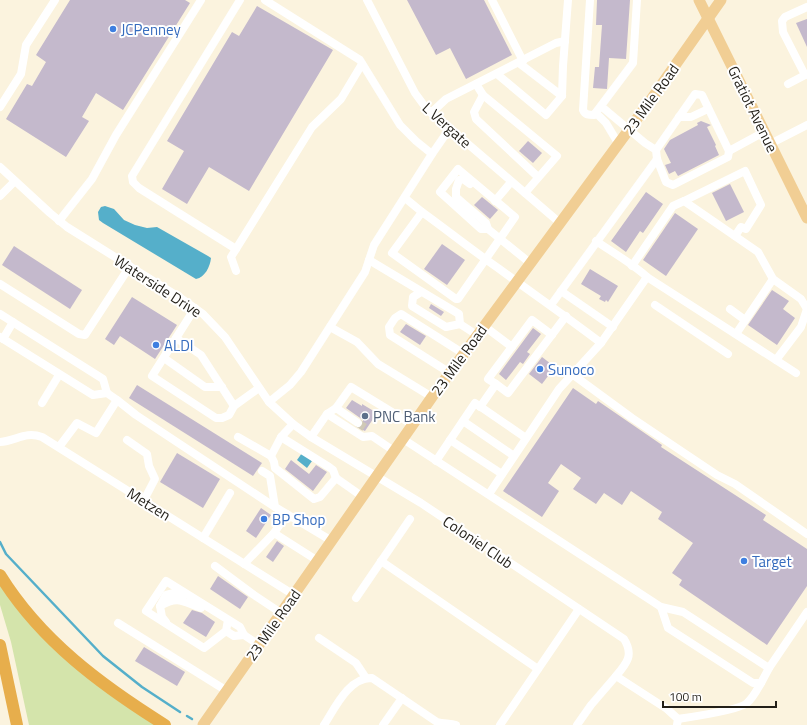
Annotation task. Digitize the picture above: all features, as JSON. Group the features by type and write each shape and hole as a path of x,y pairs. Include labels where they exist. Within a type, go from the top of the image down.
{"highway":[{"path":"0,575 30,616 56,644 112,690 165,725"},
{"path":"0,645 17,725"}],"main road":[{"name":"Gratiot Avenue","path":"698,0 806,214"},
{"name":"23 Mile Road","path":"203,725 394,451 629,129 721,0"}],"street":[{"path":"0,107 21,74 26,45 55,0"},
{"path":"59,221 92,179 116,135 201,0"},
{"path":"236,249 140,188 134,182 132,176 240,0"},
{"path":"265,0 360,60 400,125 432,154"},
{"name":"L Vergate","path":"367,0 421,102 431,113 560,223"},
{"path":"492,0 521,62 562,96"},
{"path":"497,74 546,115 562,96 568,0"},
{"path":"590,0 583,110 584,113 594,116 633,63 637,0"},
{"path":"802,0 807,3"},
{"path":"788,84 806,75 783,32 782,21 785,17 807,7"},
{"path":"431,113 446,99 556,43 565,41"},
{"path":"236,271 231,257 312,128 341,99 362,64"},
{"path":"476,84 483,95 557,156 525,193"},
{"path":"695,94 702,95 708,109 729,151 728,158 673,185 666,182 657,159 656,150 695,94"},
{"path":"483,95 474,112 476,119 538,177"},
{"path":"602,106 645,143 656,150"},
{"path":"679,117 691,117 708,109"},
{"path":"596,113 606,124 618,143"},
{"path":"770,144 807,125"},
{"path":"269,402 297,378 365,272 374,245 450,128"},
{"path":"729,151 764,132"},
{"path":"551,305 657,159"},
{"name":"Waterside Drive","path":"0,167 59,221 196,308 210,320 225,337 269,402 292,424 376,477"},
{"path":"422,212 392,253 456,299 458,299 515,217 458,169 440,192 482,229 488,229"},
{"path":"632,266 673,206 745,171 760,205 746,229 741,227 735,236"},
{"path":"479,187 475,188 466,180 461,179 455,193 458,200 486,223 488,229 530,263"},
{"path":"0,196 15,181"},
{"path":"495,201 512,182"},
{"path":"405,198 601,343"},
{"path":"684,201 758,252 772,279 800,299 807,309 801,326 776,360"},
{"path":"596,241 647,277 796,373"},
{"path":"369,260 420,292 459,314 460,324"},
{"path":"0,284 79,334 85,334 130,266"},
{"path":"489,494 559,388 601,343 647,277"},
{"path":"736,334 772,279"},
{"path":"561,291 613,327"},
{"path":"420,292 413,297 412,306 446,327 460,324 481,331 512,347"},
{"path":"655,305 728,354"},
{"path":"196,308 152,376 216,418 222,418 229,415 234,406 259,388"},
{"path":"730,309 745,320"},
{"path":"0,314 103,379 108,393 136,415 275,508 332,541"},
{"path":"450,373 390,335 389,327 394,318 401,314 464,354"},
{"path":"552,335 532,320 488,379 508,393 552,335 566,316"},
{"path":"13,322 2,338 93,395 108,393"},
{"path":"330,327 357,342 378,364 432,398"},
{"path":"176,338 201,355 234,406"},
{"path":"164,358 205,387 222,387"},
{"path":"572,374 644,426 717,475 735,484 807,534"},
{"path":"42,403 59,375"},
{"path":"480,407 496,384"},
{"path":"311,437 327,414 336,408 351,386 413,425"},
{"path":"59,447 77,423 96,432 117,400"},
{"path":"436,461 475,404 526,438"},
{"path":"336,408 358,423"},
{"path":"327,414 364,437 372,436"},
{"path":"463,421 514,456"},
{"path":"271,456 281,437 292,424"},
{"path":"367,429 372,436 394,451"},
{"name":"Metzen","path":"0,442 10,441 22,436 34,434 42,436 294,595"},
{"path":"238,437 271,456 275,468 314,499 320,497 336,478"},
{"path":"281,437 329,467 333,470 336,478 363,497"},
{"path":"403,439 661,607 683,612 770,668"},
{"path":"127,440 147,454 148,466 155,479 144,500"},
{"path":"450,440 502,474"},
{"path":"262,471 270,476 275,508"},
{"name":"Coloniel Club","path":"376,477 421,503 624,639 630,654 624,667 591,705 577,725"},
{"path":"203,538 230,493"},
{"path":"244,564 274,533 286,514"},
{"path":"356,598 410,519"},
{"path":"274,533 318,561"},
{"path":"381,561 538,669"},
{"path":"216,566 254,595 281,613"},
{"path":"228,620 226,631 204,648 146,611 166,581 240,627 244,635 259,645"},
{"path":"169,625 162,617 160,606 166,595 174,592 192,597"},
{"path":"160,606 171,601 181,600 212,610"},
{"path":"661,607 668,628 753,683 760,683"},
{"path":"500,725 579,609"},
{"path":"616,676 667,709 678,722 734,709 747,704 770,668 804,624 807,612"},
{"path":"118,623 227,691"},
{"path":"226,631 234,636 244,635"},
{"path":"319,638 356,663 366,678"},
{"path":"324,725 351,687 360,679 366,678 372,678 437,722 456,725"},
{"path":"383,725 402,698"}],"green space":[{"path":"0,582 13,601 156,725 29,725 11,642 0,605"}],"water":[{"path":"105,206 114,209 124,220 135,225 147,228 157,227 211,258 210,265 202,276 196,279 99,220 98,212 101,207"},
{"path":"302,453 312,461 307,468 297,460"}],"building":[{"name":"JCPenney","path":"70,0 185,0 190,3 123,110 96,93 82,117 89,121 66,157 6,119 27,84 32,86 46,62 36,55"},
{"path":"407,0 484,0 512,55 466,79 450,48 436,55"},
{"path":"597,0 630,0 626,59 609,58 607,89 593,88 595,67 599,67 602,25 596,25"},
{"path":"257,6 333,50 249,191 209,167 187,204 162,189 184,151 167,141 232,32 239,36"},
{"path":"807,19 807,47 796,23"},
{"path":"701,121 711,125 707,127 719,155 678,176 675,171 669,174 665,165 671,163 664,149 670,140 698,125 697,123"},
{"path":"528,141 542,153 533,163 519,151"},
{"path":"730,184 744,212 726,221 712,193"},
{"path":"646,192 663,204 643,233 640,231 626,252 611,241"},
{"path":"482,197 498,210 490,219 474,205"},
{"path":"675,213 698,229 666,276 643,260"},
{"path":"442,244 465,260 447,285 424,269"},
{"path":"14,246 82,290 70,309 2,265"},
{"path":"590,269 618,286 608,302 606,300 605,302 599,299 601,296 581,284"},
{"path":"772,290 789,301 783,309 795,318 777,345 748,325"},
{"path":"132,297 177,325 155,359 120,336 114,345 105,339"},
{"path":"431,304 444,312 441,316 429,308"},
{"path":"406,324 426,336 420,345 400,332"},
{"path":"533,328 541,334 527,352 530,354 523,364 520,362 506,380 499,374"},
{"path":"542,357 555,367 542,384 529,374"},
{"path":"137,385 262,463 253,476 129,398"},
{"path":"573,388 596,404 598,401 662,445 661,447 766,515 763,520 807,549 807,586 767,645 679,585 682,580 672,573 693,543 658,519 662,512 631,491 622,505 604,493 596,504 573,489 581,478 561,464 548,483 559,491 542,517 503,491"},
{"name":"PNC Bank","path":"352,400 377,413 365,431 359,428 363,426 363,420 346,408"},
{"path":"177,453 220,479 203,508 160,482"},
{"path":"291,460 309,474 316,465 327,472 313,491 285,469"},
{"path":"261,508 271,515 256,538 246,531"},
{"path":"277,541 284,546 273,562 266,557"},
{"path":"218,576 248,597 240,609 210,589"},
{"path":"192,610 202,613 215,622 206,637 183,623"},
{"path":"144,647 185,672 177,686 135,661"}],"waterway":[{"path":"0,542 6,554 103,656 142,687 180,712"},
{"path":"187,716 192,719"}],"tunnel":[{"path":"358,423 367,429"}],"place":[{"name":"JCPenney","path":"113,29"},
{"name":"ALDI","path":"156,345"},
{"name":"Sunoco","path":"540,369"},
{"name":"PNC Bank","path":"365,416"},
{"name":"BP Shop","path":"264,519"},
{"name":"Target","path":"744,561"}]}
